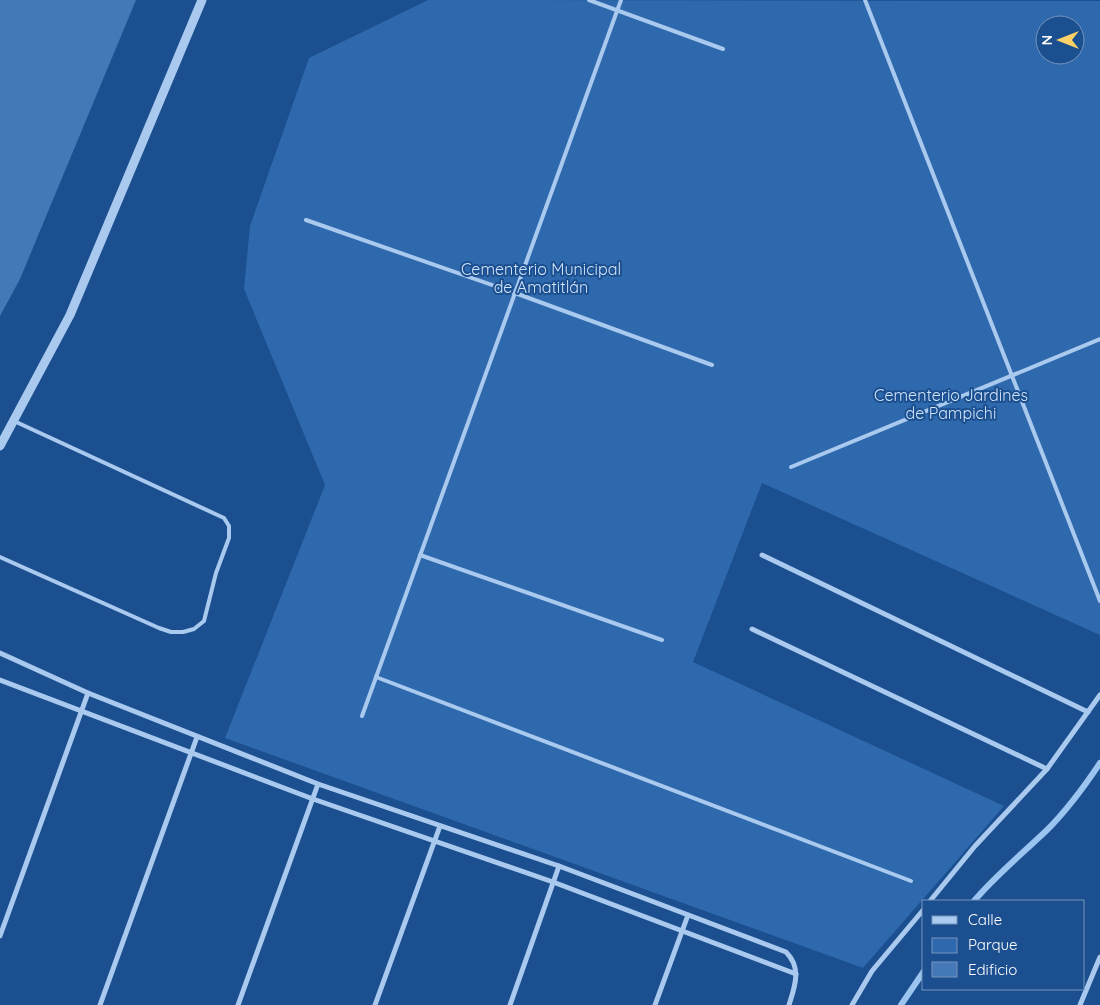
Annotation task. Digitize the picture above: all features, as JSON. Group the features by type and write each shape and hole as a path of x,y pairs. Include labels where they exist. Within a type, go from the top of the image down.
{"street":[{"path":"0,446 70,314 202,0"},
{"path":"762,555 1088,712"},
{"path":"752,629 1047,768"},
{"path":"0,654 88,693 318,784 559,866 786,952 793,960 796,974 796,983 789,1005"},
{"path":"0,680 313,799 553,882 796,974"},
{"path":"0,936 88,693"},
{"path":"931,900 976,846 1047,768 1100,695"},
{"path":"100,1005 197,737"},
{"path":"238,1005 318,784"},
{"path":"375,1005 440,826"},
{"path":"510,1005 559,866"},
{"path":"852,1005 872,971 922,911"},
{"path":"655,1005 688,915"},
{"path":"1080,1005 1100,957"}],"lane":[{"path":"589,0 723,49"},
{"path":"362,716 621,0"},
{"path":"864,0 1100,600"},
{"path":"306,220 712,364"},
{"path":"791,467 1100,338"},
{"path":"0,557 159,628 171,632 183,632 194,629 204,621 216,573 229,538 229,526 224,518 13,421"},
{"path":"420,555 662,640"},
{"path":"376,677 911,881"}],"green space":[{"name":"Cementerio Municipal de Amatitlán","path":"428,0 1100,1 1100,635 762,483 693,662 1004,806 863,968 225,738 325,485 244,289 250,226 309,58"}],"building":[{"path":"0,0 136,0 20,279 0,316"}],"waterway":[{"path":"975,900 1000,873 1054,822 1075,798 1100,763"},
{"path":"901,1005 922,974"}],"park label":[{"name":"Cementerio Jardines de Pampichi","path":"951,404"}]}
